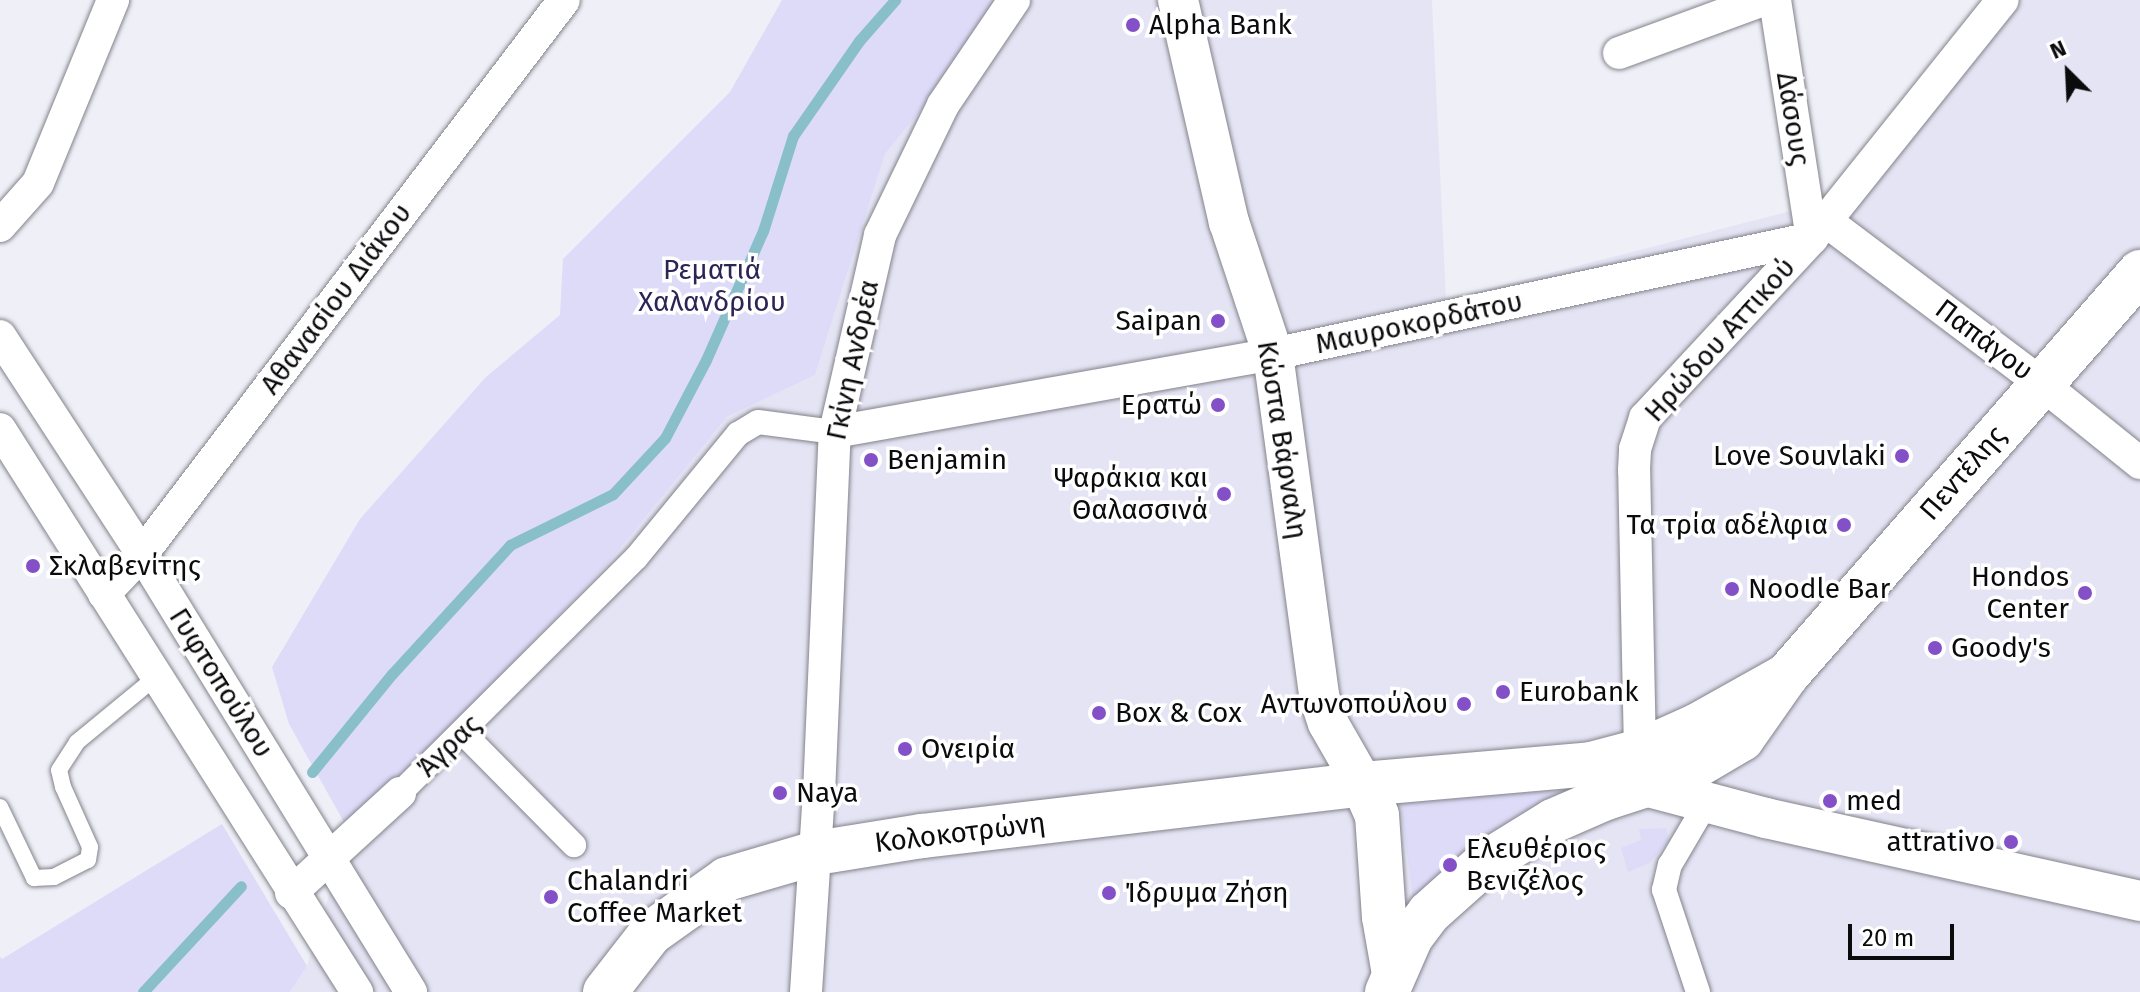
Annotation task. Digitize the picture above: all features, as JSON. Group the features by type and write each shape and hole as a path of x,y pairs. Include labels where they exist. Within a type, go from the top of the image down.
{"main road":[{"name":"Πεντέλης","path":"1787,675 2140,272"},
{"path":"1390,983 1411,937 1429,913 1485,863 1553,821 1606,798 1643,768 1787,675"},
{"path":"1643,768 1693,769 1742,739 1787,675"},
{"name":"Κολοκοτρώνη","path":"605,992 651,933 727,879 816,853 922,836 1363,784 1559,769 1643,768"},
{"path":"1363,784 1377,815 1390,983"}],"street":[{"path":"0,226 38,183 113,0"},
{"name":"Αθανασίου Διάκου","path":"104,594 142,554 564,0"},
{"name":"Γκίνη Ανδρέα","path":"806,992 816,853 835,432 880,235 943,105 1014,0"},
{"name":"Κώστα Βάρναλη","path":"1178,0 1229,222 1273,354 1319,696 1339,744 1363,784"},
{"path":"1619,53 1763,0"},
{"name":"Δάσους","path":"1775,0 1819,230"},
{"name":"Ηρώδου Αττικού","path":"1643,768 1634,470 1639,432 1658,400 1819,230 2003,0"},
{"name":"Μαυροκορδάτου","path":"835,432 1273,354 1819,230"},
{"name":"Παπάγου","path":"1819,230 2042,384 2140,463"},
{"name":"Γυφτοπούλου","path":"0,336 142,554 411,992"},
{"name":"Άγρας","path":"291,893 331,860 463,733 636,558 738,434 758,422 835,432"},
{"name":"Γυφτοπούλου","path":"0,429 291,893 357,992"},
{"path":"463,733 574,845"},
{"path":"1742,739 1733,756 1734,785 1747,804 1766,818"},
{"path":"1643,768 1707,802 1766,818 2140,901"},
{"path":"1698,992 1664,890 1670,865 1707,802"}],"lane":[{"path":"0,807 34,878 54,877 88,860 90,847 63,787 59,770 77,742 156,677"}],"shaded area":[{"path":"1011,0 1432,0 1446,300 1829,201 2003,0 2140,0 2140,992 290,992 307,966 349,831 605,567 727,417 815,375 885,154"}],"green space":[{"name":"Ρεματιά Χαλανδρίου","path":"782,0 1011,0 885,154 815,375 727,417 605,567 349,831 289,724 272,667 360,519 486,377 560,315 563,259 730,92"},
{"path":"1561,791 1507,826 1413,900 1400,799"},
{"path":"222,824 307,966 290,992 0,992 0,957 2,959"},
{"path":"1666,828 1669,840 1650,863 1628,872 1621,848 1641,840 1639,829"}],"waterway":[{"path":"312,772 392,674 510,545 613,494 665,438 706,360 763,231 793,136 859,41 895,0"},
{"path":"143,992 241,886"}],"place":[{"name":"Alpha Bank","path":"1133,25"},
{"name":"Saipan","path":"1218,321"},
{"name":"Ερατώ","path":"1218,405"},
{"name":"Love Souvlaki","path":"1902,456"},
{"name":"Benjamin","path":"871,460"},
{"name":"Ψαράκια και Θαλασσινά","path":"1224,494"},
{"name":"Τα τρία αδέλφια","path":"1844,525"},
{"name":"Σκλαβενίτης","path":"33,566"},
{"name":"Noodle Bar","path":"1732,589"},
{"name":"Hondos Center","path":"2085,593"},
{"name":"Goody's","path":"1935,648"},
{"name":"Eurobank","path":"1503,692"},
{"name":"Αντωνοπούλου","path":"1464,704"},
{"name":"Box & Cox","path":"1099,713"},
{"name":"Ονειρία","path":"905,749"},
{"name":"Naya","path":"780,793"},
{"name":"med","path":"1830,801"},
{"name":"attrativo","path":"2011,842"},
{"name":"Ελευθέριος Βενιζέλος","path":"1450,865"},
{"name":"Ίδρυμα Ζήση","path":"1109,893"},
{"name":"Chalandri Coffee Market","path":"551,897"}]}
